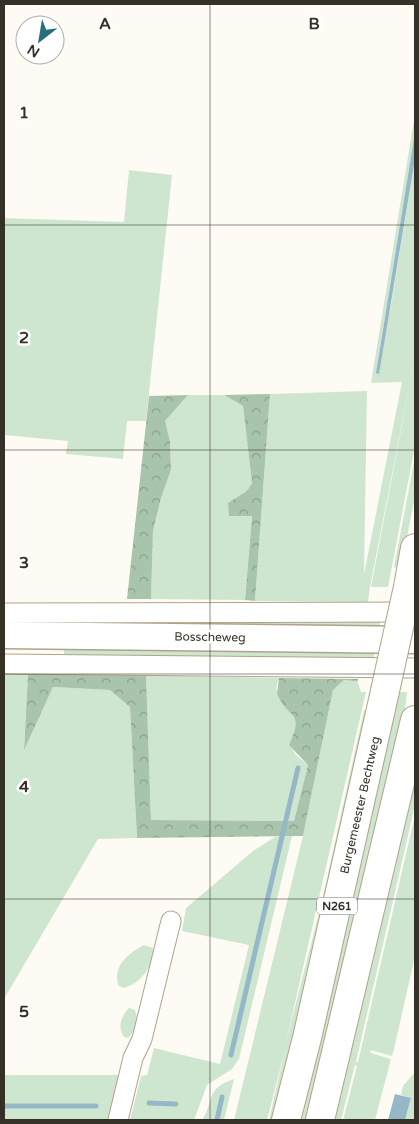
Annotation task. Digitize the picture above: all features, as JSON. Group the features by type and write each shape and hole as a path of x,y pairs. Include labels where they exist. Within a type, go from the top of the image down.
{"main road":[{"name":"Burgemeester Bechtweg","path":"286,1120 307,1038 415,548"},
{"name":"Bosscheweg","path":"4,635 415,640"},
{"name":"N261","path":"320,1120 415,720"}],"street":[{"name":"Bosscheweg","path":"4,613 415,612"},
{"path":"4,664 415,668"},
{"path":"118,1120 133,1058 142,1039 171,921"}],"green space":[{"path":"415,114 415,132 376,373 391,305 415,159 415,446 388,587 371,587 414,362 368,602 255,601 270,394 367,391 364,574 402,382 371,383"},
{"path":"129,170 172,175 146,421 127,421 123,459 66,454 68,441 4,435 4,218 124,222"},
{"path":"270,394 255,601 245,600 252,516 229,516 228,503 247,491 252,483 243,406 224,395"},
{"path":"188,395 224,395 243,406 252,483 247,491 252,515 245,600 151,599 153,531 161,498 171,470 170,441 165,421"},
{"path":"188,395 165,421 170,441 171,470 161,498 153,531 151,599 127,599 149,396"},
{"path":"415,456 415,496 401,569 394,567"},
{"path":"4,619 380,619 380,627 414,628 414,621 415,630 4,626"},
{"path":"99,647 409,652 409,659 408,652 374,652 374,661 23,656 54,654 55,656 64,656 64,650"},
{"path":"4,673 28,674 24,748 53,687 110,690 130,707 137,838 98,839 4,999"},
{"path":"28,674 146,675 151,820 294,821 308,765 289,745 296,726 294,716 277,694 279,678 358,679 358,681 344,680 333,690 303,836 137,838 130,707 110,690 53,687 24,750"},
{"path":"146,675 279,678 277,693 292,711 297,722 296,731 290,745 296,755 308,765 294,821 151,820"},
{"path":"344,680 357,680 361,692 366,692 286,1042 322,901 364,710 372,711 277,1120 269,1120 286,1046 267,1120 234,1120 303,836 333,690"},
{"path":"396,692 407,692 405,711 311,1120 298,1120"},
{"path":"415,761 415,805 356,1062 358,1062 415,815 415,956 394,1049 392,1056 370,1050 371,1053 391,1059 375,1120 343,1120 357,1066 355,1065 341,1120 332,1120"},
{"path":"292,836 239,1059 232,1069 207,1085 194,1120 130,1120 141,1076 147,1075 154,1048 220,1064 249,945 182,931 186,908 253,851 275,837"},
{"path":"144,945 153,948 151,962 140,979 123,988 118,985 117,978 120,966 128,956"},
{"path":"129,1008 135,1010 137,1021 133,1032 128,1038 124,1037 120,1026 124,1014"},
{"path":"415,1072 415,1120 405,1120 411,1098 401,1095 403,1086"},
{"path":"4,1075 120,1075 109,1120 4,1120"},
{"path":"234,1079 224,1120 202,1120 214,1091"}],"water":[{"path":"415,132 415,159 379,374 376,373"},
{"path":"395,1094 411,1098 405,1120 388,1120"}],"waterway":[{"path":"231,1055 298,768"},
{"path":"217,1120 222,1097"},
{"path":"149,1103 176,1104"},
{"path":"4,1106 96,1106"}]}
